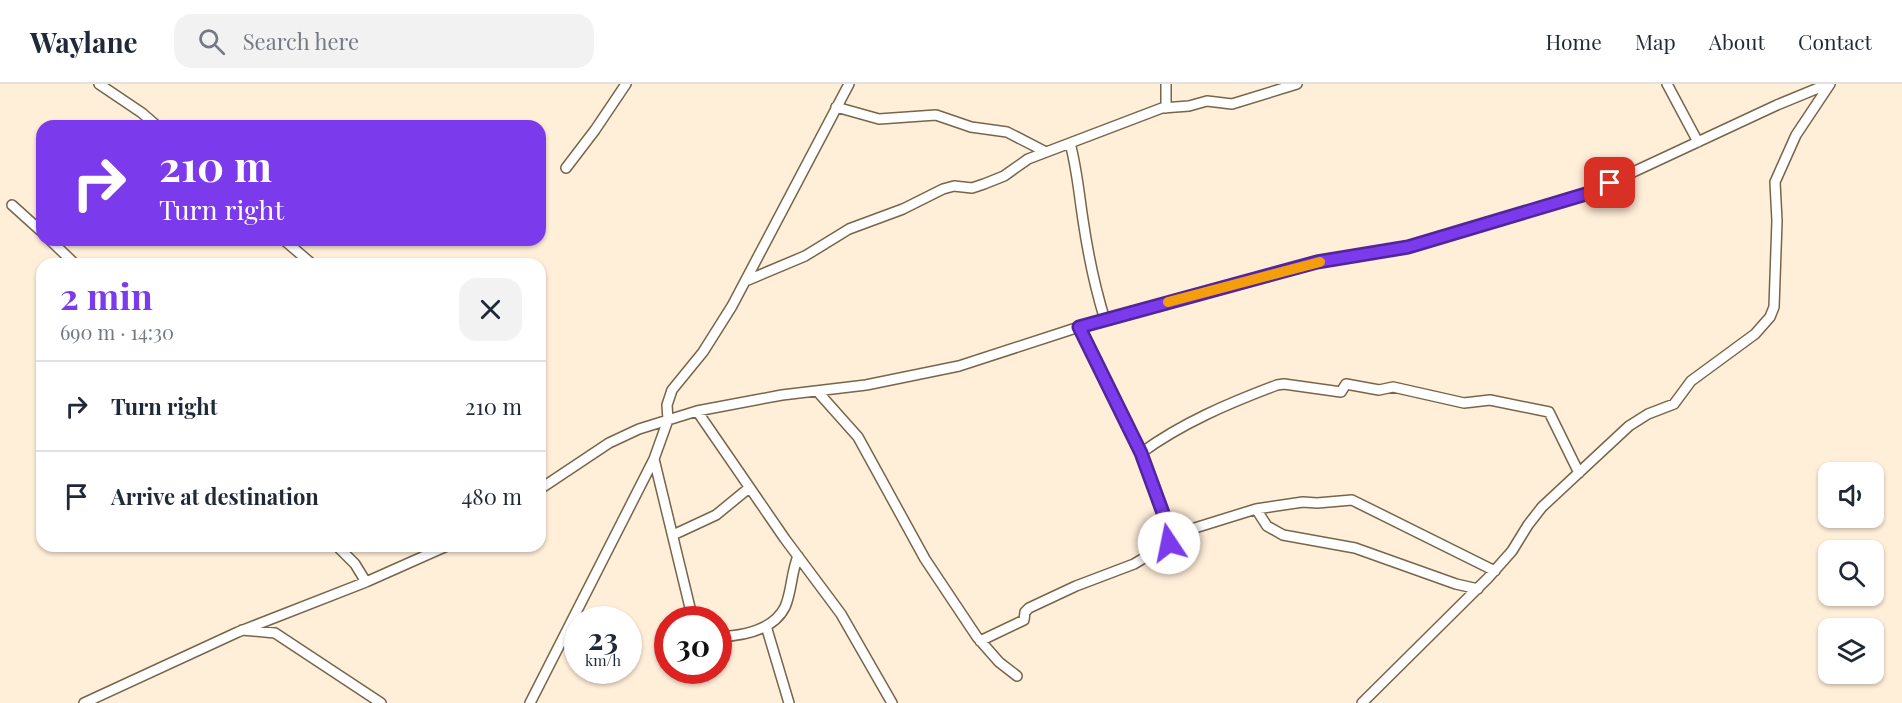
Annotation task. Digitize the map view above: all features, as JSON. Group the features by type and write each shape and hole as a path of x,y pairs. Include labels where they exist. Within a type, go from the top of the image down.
{"street":[{"path":"99,84 150,120"},
{"path":"566,168 626,84"},
{"path":"530,703 654,459 668,420 667,405 672,390 703,352 748,280 849,84"},
{"path":"1166,84 1166,108"},
{"path":"748,280 805,256 849,229 903,209 943,189 954,186 972,188 984,184 1004,176 1028,159 1166,108 1189,106 1206,101 1232,104 1297,84"},
{"path":"1667,84 1698,142"},
{"path":"546,482 609,443 639,429 697,411 754,400 866,386 959,366 1079,327 1311,264 1408,247 1586,194 1829,84"},
{"path":"1362,703 1495,571 1512,551 1536,514 1579,473 1629,426 1648,414 1674,404 1691,381 1755,334 1773,312 1777,221 1774,182 1796,135 1829,84"},
{"path":"836,107 879,119 936,115 971,127 1007,132 1046,152"},
{"path":"1070,143 1079,177 1084,228 1105,320"},
{"path":"12,205 36,227"},
{"path":"56,246 69,258"},
{"path":"291,246 305,258"},
{"path":"981,641 1024,620 1026,610 1029,608 1053,599 1076,585 1134,564 1163,549 1169,543 1169,536 1141,453 1079,327"},
{"path":"1141,453 1170,433 1205,415 1277,385 1341,392 1346,384 1379,390 1393,387 1464,402 1490,400 1549,412 1579,473"},
{"path":"817,391 858,437 925,559 981,641 999,662 1017,676"},
{"path":"697,411 749,488 842,614 890,702"},
{"path":"654,459 690,606"},
{"path":"673,535 716,515 749,488"},
{"path":"1169,536 1256,509 1303,502 1353,500 1495,571"},
{"path":"1256,509 1267,526 1283,535 1355,548 1456,584 1478,589"},
{"path":"343,552 355,564 366,582"},
{"path":"84,703 242,630 366,582 434,552"},
{"path":"732,635 766,626 784,608 798,556"},
{"path":"766,626 789,703"},
{"path":"242,630 275,633 381,703"}],"slow traffic":[{"path":"1168,302 1320,262"}],"route":[{"path":"1169,543 1163,513 1141,453 1079,327 1317,262 1408,247 1586,194 1610,183"}]}
